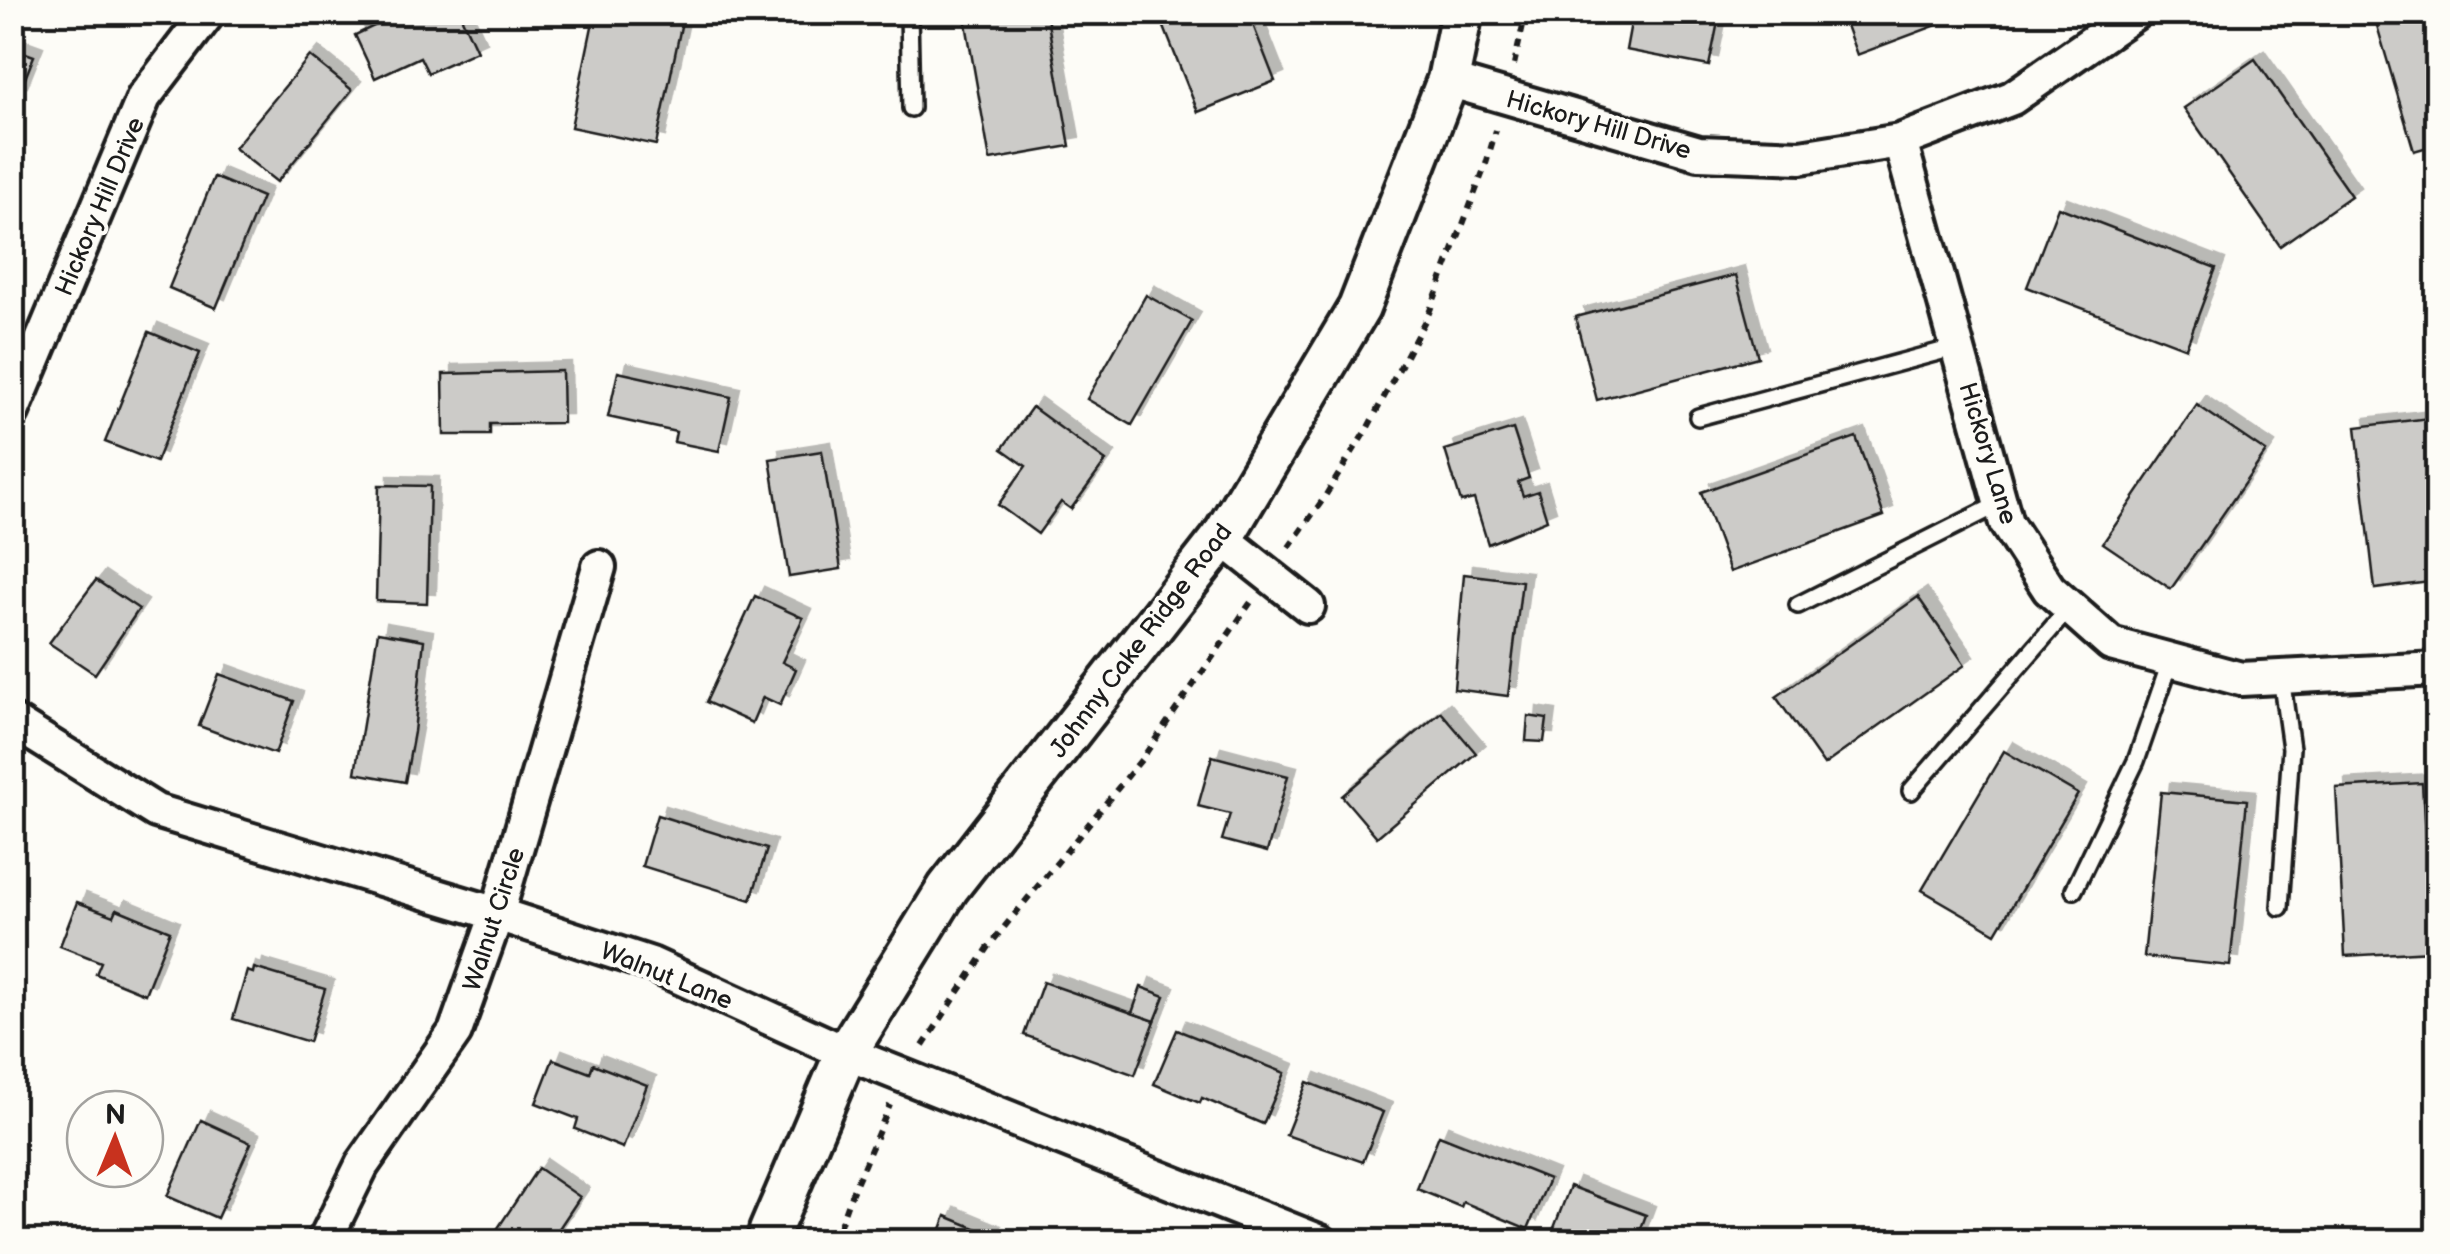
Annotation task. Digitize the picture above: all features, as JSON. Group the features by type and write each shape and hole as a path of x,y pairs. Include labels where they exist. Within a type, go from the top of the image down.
{"street":[{"name":"Hickory Hill Drive","path":"12,412 144,97 209,12"},
{"name":"Johnny Cake Ridge Road","path":"768,1242 846,1053 948,888 1222,538 1359,308 1448,80 1462,12"},
{"name":"Hickory Hill Drive","path":"1448,80 1699,153 1800,157 1900,141 2012,98 2136,12"},
{"name":"Hickory Lane","path":"1900,141 2006,523 2049,589 2111,644 2240,678 2438,669"},
{"path":"1222,538 1308,606"},
{"name":"Walnut Circle","path":"324,1242 362,1165 455,1032 497,914 599,567"},
{"name":"Walnut Lane","path":"12,721 156,811 651,964 846,1053 1320,1242"}],"lane":[{"path":"908,12 912,108"},
{"path":"1698,417 1957,347"},
{"path":"1798,605 2001,503"},
{"path":"1910,791 2070,607"},
{"path":"2074,890 2136,761 2171,660"},
{"path":"2280,907 2291,748 2281,676"}],"path":[{"path":"834,1242 882,1120 935,1025 992,942 1141,760 1322,501 1367,429 1429,313 1486,164 1526,12"}],"building":[{"path":"391,12 459,12 477,51 428,73 420,57 375,78 355,35 393,17"},
{"path":"595,12 684,12 656,145 571,127"},
{"path":"964,12 1046,12 1070,146 990,160"},
{"path":"1158,12 1248,12 1275,81 1198,112"},
{"path":"1633,12 1720,12 1709,66 1626,50"},
{"path":"1841,12 1932,12 1937,25 1857,55"},
{"path":"2373,12 2438,12 2438,144 2414,151"},
{"path":"12,48 34,56 18,96 12,95"},
{"path":"310,56 352,90 277,182 234,148"},
{"path":"2255,59 2351,196 2280,246 2184,108"},
{"path":"214,177 262,197 216,308 169,288"},
{"path":"2058,207 2216,268 2186,348 2027,287"},
{"path":"1736,275 1758,357 1597,400 1575,317"},
{"path":"1146,295 1192,321 1132,425 1087,399"},
{"path":"149,332 200,353 156,462 105,442"},
{"path":"562,371 563,423 490,424 490,435 444,435 443,374"},
{"path":"618,372 731,397 719,451 674,442 676,432 608,417"},
{"path":"2197,405 2266,452 2171,589 2103,543"},
{"path":"1032,407 1106,461 1071,509 1061,502 1038,534 998,505 1026,466 1002,449"},
{"path":"2438,417 2438,581 2375,589 2356,427"},
{"path":"1513,429 1529,478 1518,482 1523,496 1538,491 1547,520 1488,544 1474,499 1461,502 1445,450"},
{"path":"1856,437 1884,516 1730,572 1701,492"},
{"path":"822,451 841,569 789,577 770,459"},
{"path":"379,485 430,486 427,603 376,601"},
{"path":"1464,574 1522,581 1508,696 1454,689"},
{"path":"96,580 139,609 95,674 49,643"},
{"path":"755,596 803,618 782,662 796,669 780,705 763,697 752,723 706,702"},
{"path":"1918,597 1965,665 1824,765 1776,697"},
{"path":"378,632 424,640 405,782 355,773"},
{"path":"219,674 294,701 275,754 199,726"},
{"path":"1441,712 1476,753 1377,837 1342,796"},
{"path":"1528,716 1547,719 1544,742 1526,741"},
{"path":"2004,751 2078,794 1996,933 1922,890"},
{"path":"1212,756 1288,776 1267,852 1222,840 1230,814 1198,806"},
{"path":"2422,783 2431,951 2345,956 2336,788"},
{"path":"2161,792 2247,800 2230,966 2144,957"},
{"path":"657,815 767,849 751,900 642,866"},
{"path":"77,902 114,916 117,909 170,931 145,994 96,974 101,962 60,946"},
{"path":"254,968 325,989 309,1042 233,1019 247,971 253,973"},
{"path":"1043,982 1155,1021 1135,1075 1024,1035"},
{"path":"1141,987 1165,996 1155,1021 1132,1013"},
{"path":"1177,1030 1285,1073 1263,1124 1202,1098 1200,1103 1154,1084"},
{"path":"553,1059 590,1073 593,1064 647,1085 623,1148 575,1129 578,1119 536,1103"},
{"path":"1307,1082 1383,1112 1363,1162 1286,1135"},
{"path":"201,1120 251,1143 217,1218 167,1196"},
{"path":"1439,1135 1549,1179 1528,1229 1463,1202 1461,1207 1417,1189"},
{"path":"538,1168 580,1197 550,1242 504,1242 494,1234"},
{"path":"1570,1186 1646,1215 1636,1242 1573,1242 1552,1233"},
{"path":"946,1216 992,1235 990,1242 936,1242"}]}
